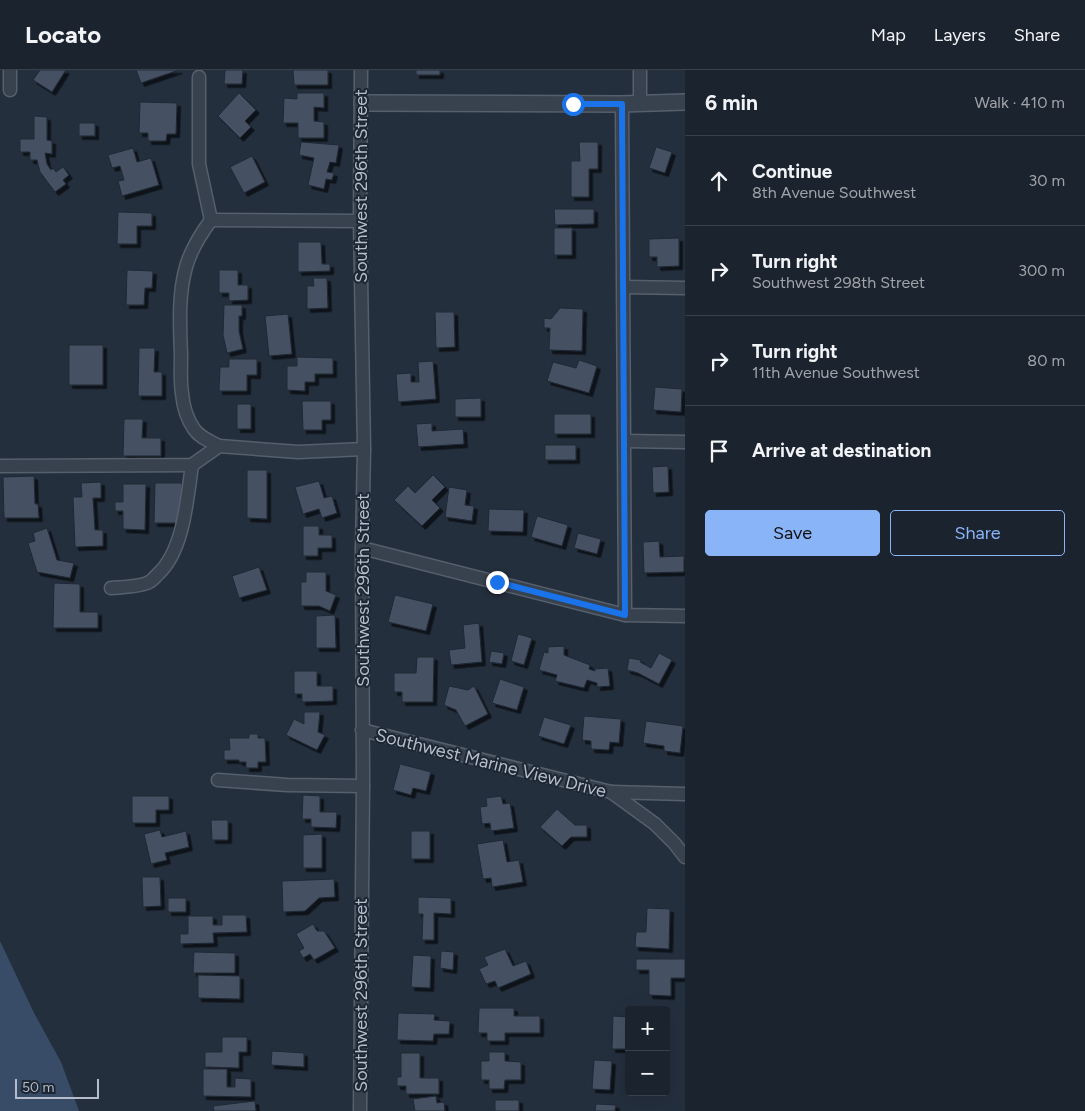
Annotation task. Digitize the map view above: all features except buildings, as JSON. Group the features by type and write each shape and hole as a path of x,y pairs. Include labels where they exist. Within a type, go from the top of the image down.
{"street":[{"path":"10,70 10,90"},
{"name":"Southwest 296th Street","path":"360,1111 364,449 360,221 361,70"},
{"path":"640,70 640,103"},
{"path":"199,77 199,164 211,220"},
{"path":"362,103 622,104 685,102"},
{"path":"622,104 625,615"},
{"path":"211,220 360,221"},
{"path":"211,220 200,234 192,250 181,291 182,393 186,414 194,429 202,438 219,446 298,452 364,449"},
{"path":"624,286 685,288"},
{"path":"625,441 685,442"},
{"path":"0,466 192,465 219,446"},
{"path":"111,588 149,583 165,568 185,521 192,465"},
{"path":"362,548 625,615 685,616"},
{"name":"Southwest Marine View Drive","path":"362,730 611,792 655,824 685,857"},
{"path":"218,780 287,785 363,786"},
{"path":"611,792 685,794"}],"water":[{"path":"0,941 34,1013 61,1062 79,1111 0,1111"}],"route":[{"path":"497,582 625,615 622,104 573,104"}]}
